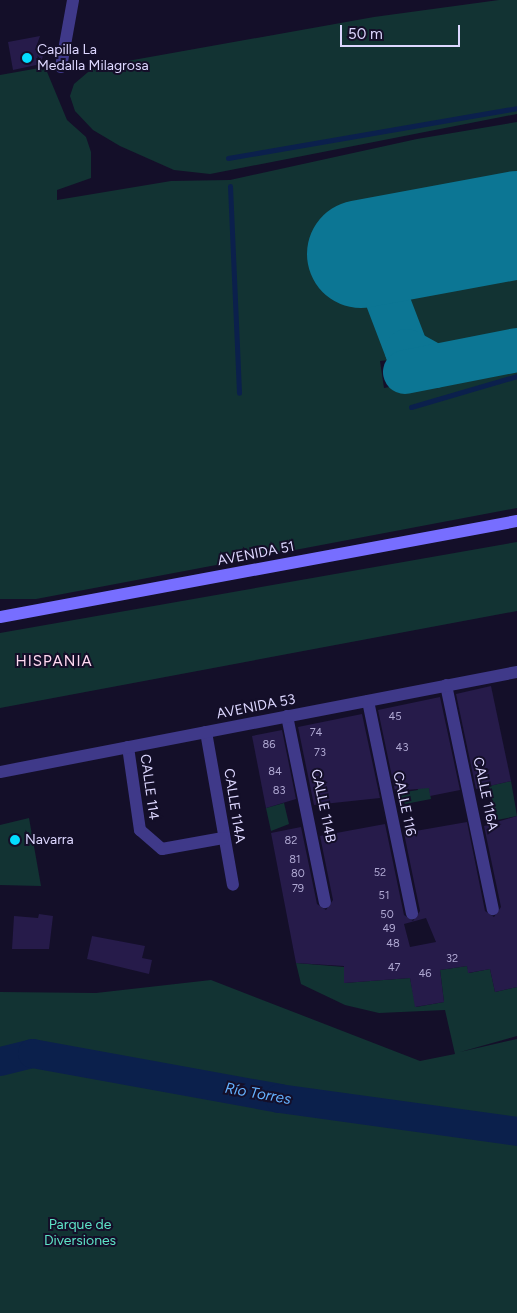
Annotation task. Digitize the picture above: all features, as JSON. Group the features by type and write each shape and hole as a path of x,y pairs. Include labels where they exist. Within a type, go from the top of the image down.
{"main road":[{"name":"AVENIDA 51","path":"0,617 517,521"}],"street":[{"path":"61,67 73,0"},
{"name":"AVENIDA 53","path":"0,772 517,672"},
{"name":"CALLE 116A","path":"446,685 493,909"},
{"name":"CALLE 116","path":"368,701 412,913"},
{"name":"CALLE 114B","path":"287,716 326,902"},
{"name":"CALLE 114A","path":"206,732 223,838 233,884"},
{"name":"CALLE 114","path":"128,747 140,830 162,848 223,838"}],"green space":[{"path":"499,0 517,0 517,114 210,174 174,170 120,146 93,130 75,111 70,96 74,84 94,67 374,17"},
{"path":"45,67 67,120 86,137 91,152 91,178 57,190 57,200 171,181 230,180 417,139 517,122 517,187 346,219 357,273 398,359 380,361 384,388 517,364 517,508 36,599 0,599 0,75"},
{"path":"517,257 517,336 445,349 414,335 397,297 396,280"},
{"path":"517,542 517,611 0,708 0,633"},
{"path":"428,781 431,799 405,804 399,793 418,790 416,783"},
{"path":"511,781 517,816 497,820 489,786"},
{"path":"284,803 289,824 271,831 266,808"},
{"path":"29,818 41,886 0,885 0,825"},
{"name":"Parque de Diversiones","path":"296,963 344,967 344,983 410,978 416,1007 444,1002 440,970 467,966 469,973 490,969 495,992 517,987 517,1036 460,1052 517,1039 517,1313 0,1313 0,992 96,993 211,980 420,1061 455,1054 445,1010 379,1013 345,1005 301,984"}],"building":[{"name":"Capilla La Medalla Milagrosa","path":"40,36 35,50 44,51 41,64 13,70 8,42"},
{"path":"491,686 511,781 476,789 456,694"},
{"path":"440,697 460,790 430,796 429,788 395,791 378,710"},
{"path":"362,714 380,798 314,805 298,727"},
{"path":"282,730 296,799 266,808 252,736"},
{"path":"517,816 517,987 495,992 490,969 468,973 467,966 440,970 444,1002 415,1007 410,978 344,983 344,966 296,963 271,833 301,827 317,904 326,910 333,900 320,836 385,824 404,915 413,921 420,911 404,833 467,822 485,911 494,917 501,907 484,826","holes":["426,918 436,942 410,947 404,924"]},
{"path":"39,914 53,916 49,949 12,949 14,916 38,918"},
{"path":"92,936 145,946 142,958 152,960 149,974 87,959"}],"waterway":[{"path":"228,158 517,108"},
{"path":"230,186 239,393"},
{"path":"411,407 517,376"},
{"name":"Río Torres","path":"0,1061 32,1053 279,1098 517,1131"}],"taxiway":[{"path":"414,244 393,258 381,283 407,351 434,366"},
{"path":"405,372 517,350"}],"runway":[{"path":"361,254 517,225"}],"place":[{"name":"Capilla La Medalla Milagrosa","path":"27,58"},
{"name":"Navarra","path":"15,840"}],"district":[{"name":"HISPANIA","path":"54,662"}]}
